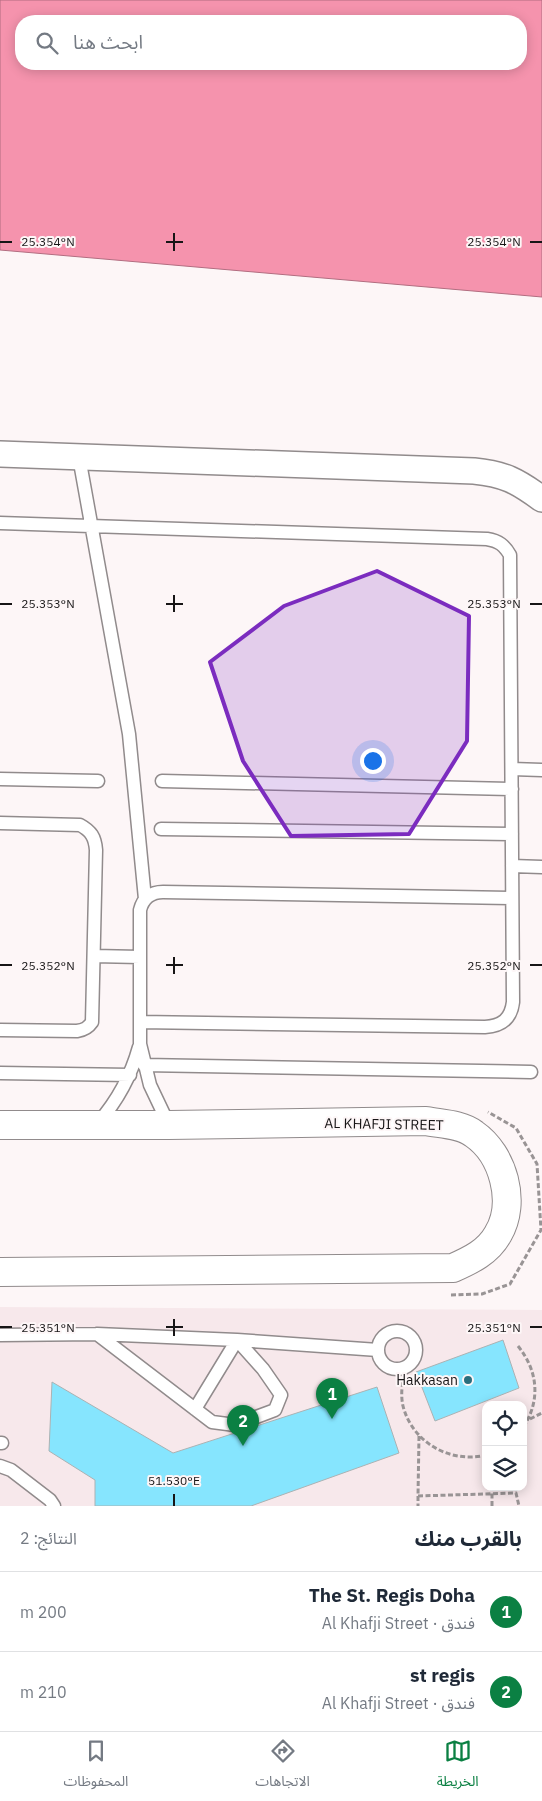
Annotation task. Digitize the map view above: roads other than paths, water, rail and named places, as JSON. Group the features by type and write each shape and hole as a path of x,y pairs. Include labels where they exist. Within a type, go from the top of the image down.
{"highway":[{"name":"AL KHAFJI STREET","path":"0,1126 426,1121 452,1125 474,1133 487,1146 496,1159 506,1184 507,1201 505,1217 499,1233 488,1247 476,1258 453,1268 0,1272"}],"street":[{"path":"0,454 492,473 510,478 542,499"}],"lane":[{"path":"79,457 129,734 145,898"},
{"path":"0,524 497,541 505,546 510,556 512,769 511,1012 505,1021 496,1026 140,1022"},
{"path":"512,769 542,770"},
{"path":"0,779 98,781"},
{"path":"162,781 512,789"},
{"path":"0,823 80,825 90,830 95,840 96,850 94,1015 92,1022 89,1027 77,1031 0,1030"},
{"path":"160,829 512,834"},
{"path":"512,866 542,867"},
{"path":"169,1125 152,1090 140,1044 140,910 145,898 150,894 157,892 512,898"},
{"path":"94,956 140,957"},
{"path":"96,1125 113,1105 130,1075 140,1044"},
{"path":"144,1065 531,1072"},
{"path":"0,1073 130,1075"},
{"path":"391,1331 404,1332 413,1340 416,1352 410,1364 399,1369 387,1366 379,1357 378,1350 381,1338 391,1331"},
{"path":"0,1335 97,1334 237,1340 378,1350"},
{"path":"97,1334 212,1422 235,1425 275,1410 280,1395 263,1369 237,1340"},
{"path":"195,1410 237,1340"},
{"path":"0,1466 11,1470 50,1500 54,1506"}],"place":[{"name":"Hakkasan","path":"468,1380"},
{"name":"The St. Regis Doha","path":"332,1419"},
{"name":"st regis","path":"243,1446"}]}
